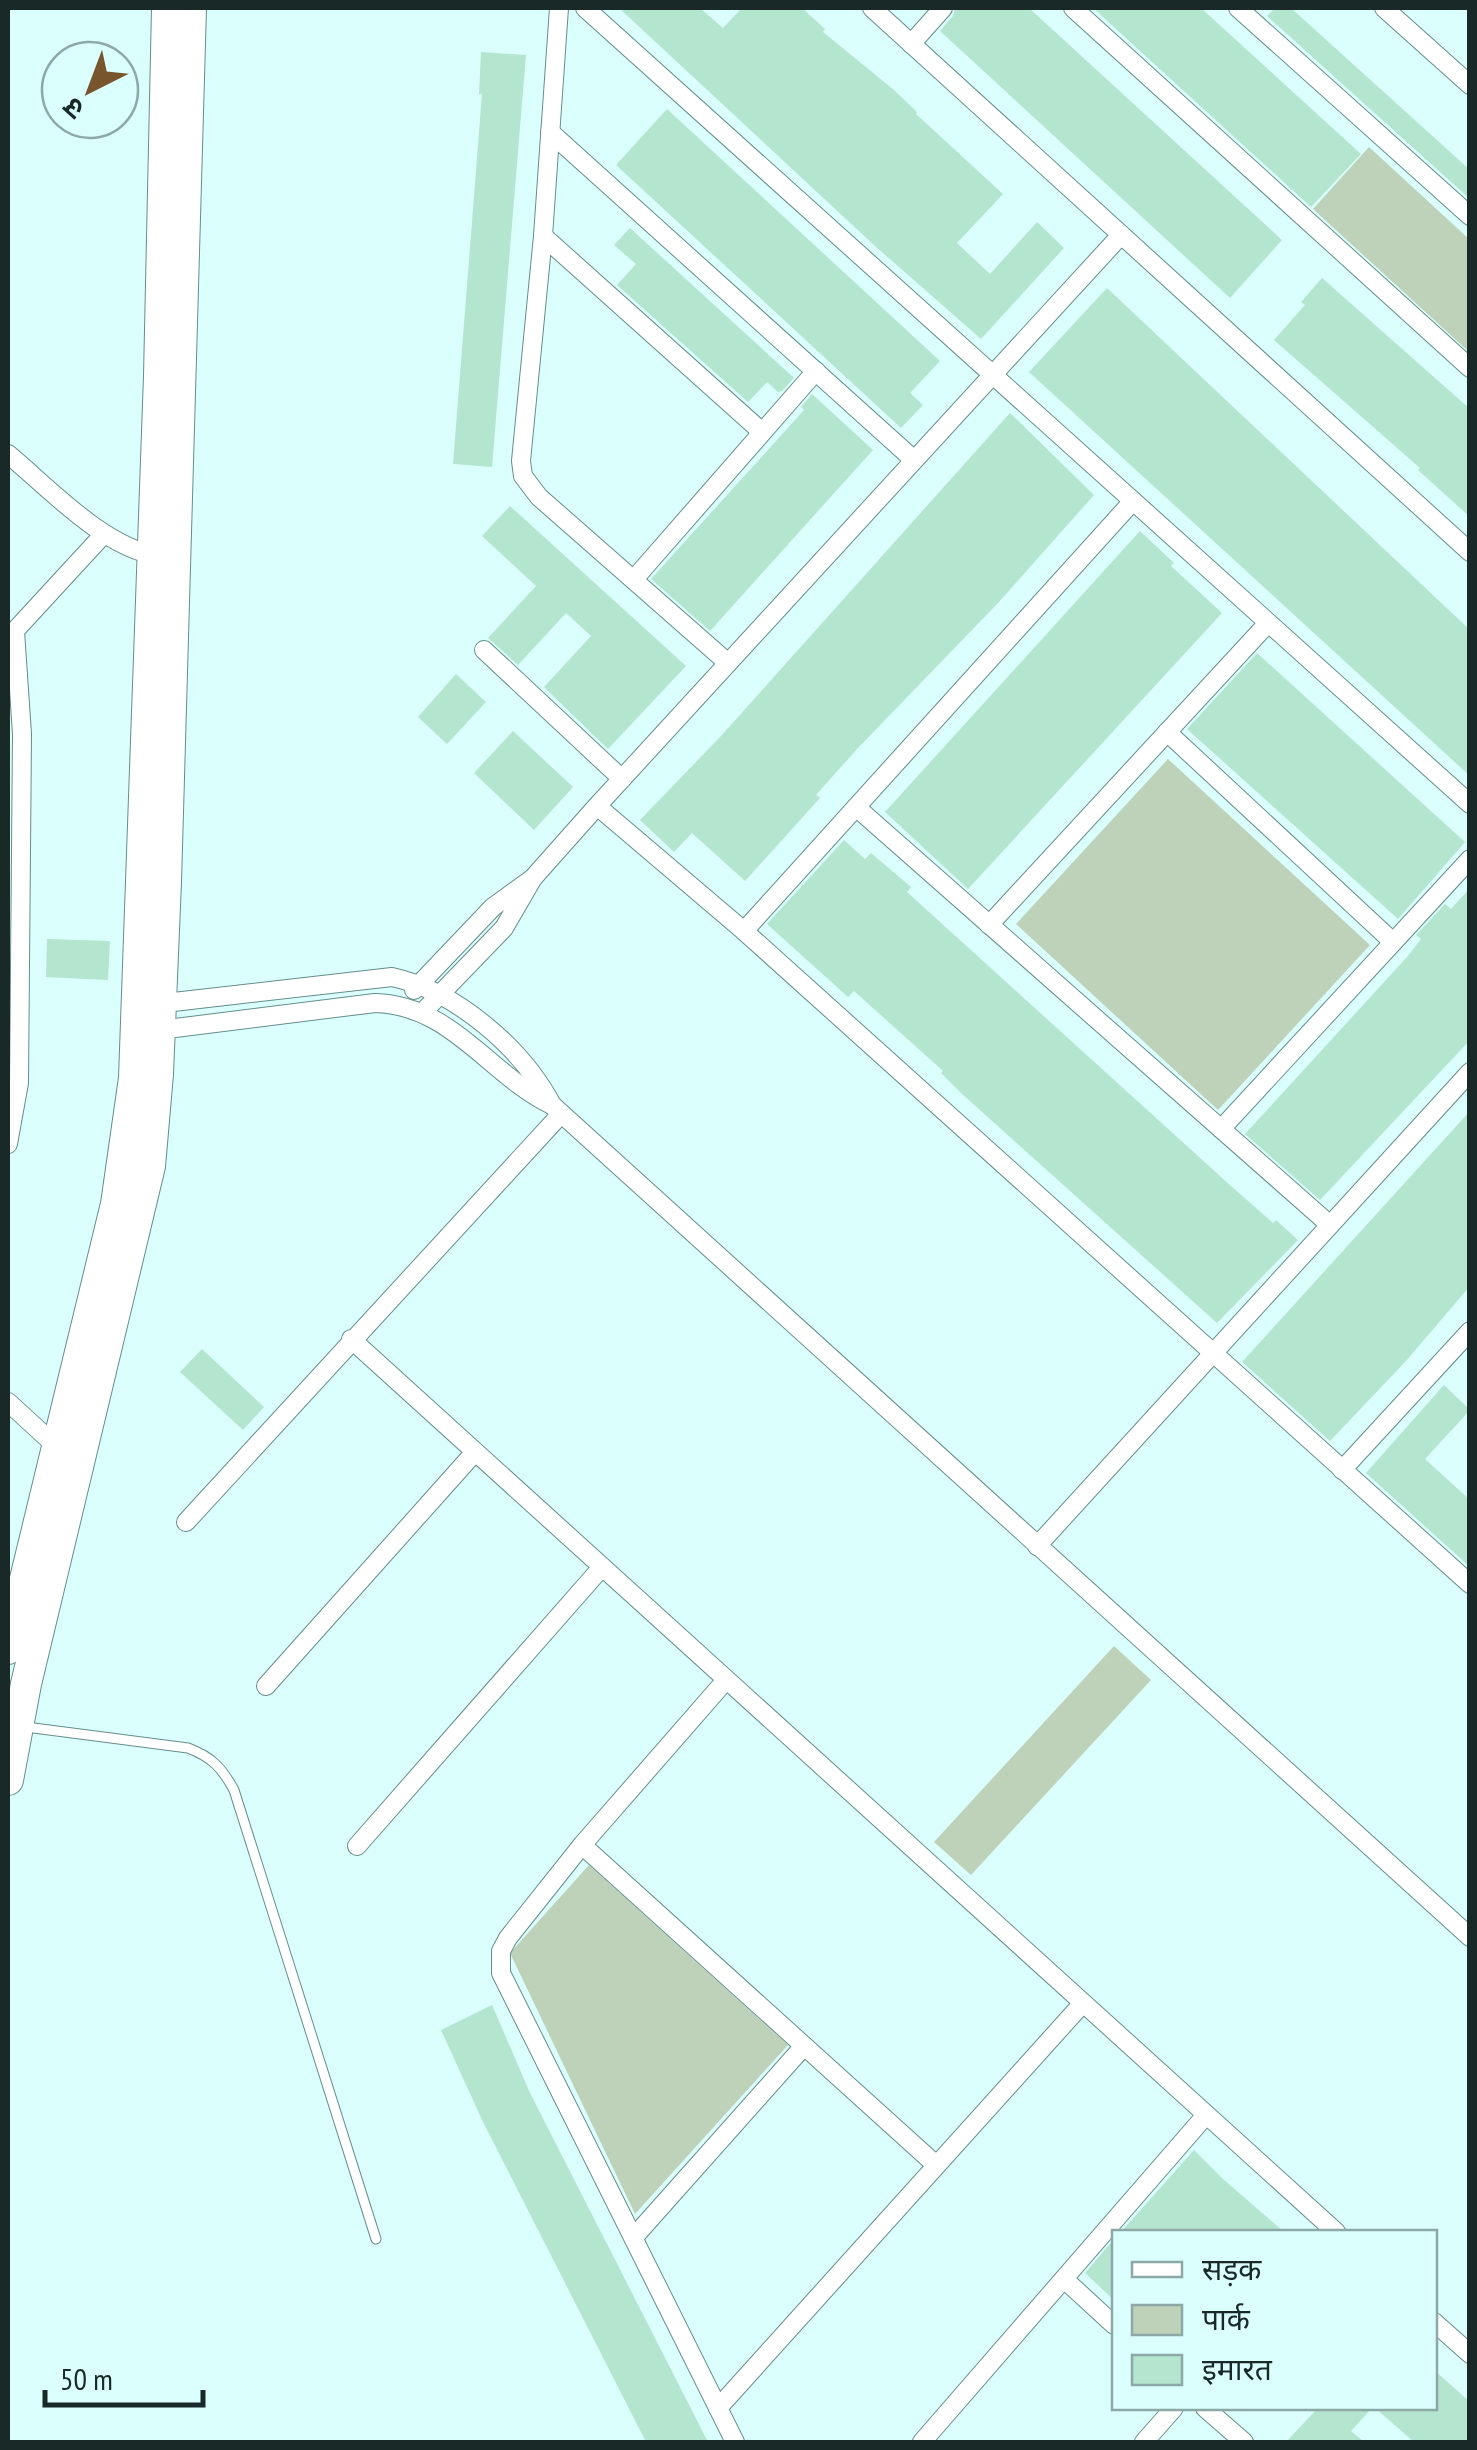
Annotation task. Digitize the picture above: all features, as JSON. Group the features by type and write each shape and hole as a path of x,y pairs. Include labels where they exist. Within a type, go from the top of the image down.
{"main road":[{"path":"165,556 167,8"},
{"path":"8,1650 150,1166 148,1018 191,8"},
{"path":"8,1780 18,1726 21,1616 56,1446 116,1204 134,1078 148,1018"}],"street":[{"path":"559,8 543,236 521,461 523,476 539,496 728,663"},
{"path":"585,8 1470,804"},
{"path":"872,8 1470,552"},
{"path":"911,44 943,8"},
{"path":"1074,8 1470,368"},
{"path":"1238,8 1470,216"},
{"path":"1384,8 1466,76"},
{"path":"550,132 914,460"},
{"path":"422,1012 504,928 533,878 597,806 1121,234"},
{"path":"543,236 762,432"},
{"path":"635,578 816,371"},
{"path":"8,454 104,534 130,548 165,556"},
{"path":"744,931 1133,502"},
{"path":"8,1144 14,1078 14,936 22,734 11,635 104,534"},
{"path":"990,925 1268,623"},
{"path":"484,650 622,779"},
{"path":"1168,732 1393,942"},
{"path":"597,806 744,931 1470,1584"},
{"path":"856,808 1330,1225"},
{"path":"1221,1129 1470,859"},
{"path":"398,1004 493,907 533,878"},
{"path":"148,1018 392,977 421,983 472,1014 522,1062 557,1110"},
{"path":"148,1018 376,1003 398,1004 446,1025 522,1088 557,1110 1470,1937"},
{"path":"1037,1546 1470,1072"},
{"path":"186,1522 557,1110"},
{"path":"350,1339 1334,2230"},
{"path":"1342,1470 1466,1340"},
{"path":"8,1402 56,1446"},
{"path":"266,1686 475,1452"},
{"path":"357,1846 602,1567"},
{"path":"726,1680 582,1845 508,1938 501,1951 501,1972 735,2442"},
{"path":"582,1845 936,2165"},
{"path":"718,2408 1082,2003"},
{"path":"634,2237 804,2046"},
{"path":"922,2442 1206,2115"},
{"path":"1064,2279 1112,2324"},
{"path":"1437,2325 1470,2354"},
{"path":"1144,2442 1172,2410"},
{"path":"1207,2410 1244,2442"}],"lane":[{"path":"18,1726 188,1748 208,1756 223,1769 234,1790 376,2239"}],"green space":[{"path":"1369,147 1469,239 1469,352 1313,209"},
{"path":"1168,759 1370,945 1218,1110 1016,924"},
{"path":"1114,1646 1151,1680 971,1875 934,1842"},
{"path":"589,1865 788,2045 635,2214 510,1953"}],"building":[{"path":"619,8 700,8 723,28 742,8 802,8 825,29 823,32 894,90 1003,194 957,243 990,274 1037,222 1064,248 981,339"},
{"path":"955,8 1029,8 1282,240 1230,298 940,31"},
{"path":"1093,8 1201,8 1361,154 1311,207"},
{"path":"1275,8 1291,8 1470,170 1470,199 1267,16"},
{"path":"481,52 526,55 492,467 453,464 482,94"},
{"path":"667,109 940,361 910,393 923,405 901,428 616,165"},
{"path":"630,228 794,378 782,391 767,382 748,402 617,285 636,264 614,245"},
{"path":"1322,278 1470,409 1470,517 1274,340 1305,305 1301,302"},
{"path":"1107,288 1470,630 1470,776 1029,372"},
{"path":"812,394 873,450 710,631 651,579 804,410 801,407"},
{"path":"1010,413 1094,495 999,602 857,749 816,795 820,798 745,881 692,833 674,852 640,820 721,736"},
{"path":"510,506 686,666 608,749 544,687 591,636 566,613 518,665 488,638 536,586 482,536"},
{"path":"1140,531 1222,613 968,889 885,812"},
{"path":"1257,653 1465,842 1398,919 1187,729"},
{"path":"456,674 486,702 447,744 418,717"},
{"path":"513,731 573,787 534,830 474,773"},
{"path":"844,840 865,859 871,853 911,887 907,892 1231,1186 1298,1240 1217,1323 961,1093 943,1071 854,991 848,997 767,924"},
{"path":"1470,888 1470,1040 1320,1200 1245,1134 1407,957 1421,939 1416,935 1445,904 1451,909"},
{"path":"47,939 110,941 108,980 46,977"},
{"path":"1470,1111 1470,1286 1330,1441 1242,1362"},
{"path":"202,1349 264,1407 243,1430 180,1372"},
{"path":"1444,1385 1470,1410 1425,1459 1470,1500 1470,1567 1366,1473"},
{"path":"492,2005 530,2093 708,2442 646,2442 483,2122 441,2030"},
{"path":"1194,2150 1282,2230 1123,2230"},
{"path":"1112,2241 1112,2298 1085,2273"},
{"path":"1437,2373 1470,2402 1470,2442 1414,2442 1377,2410 1437,2410"},
{"path":"1316,2410 1370,2410 1351,2431 1364,2442 1286,2442"}]}
